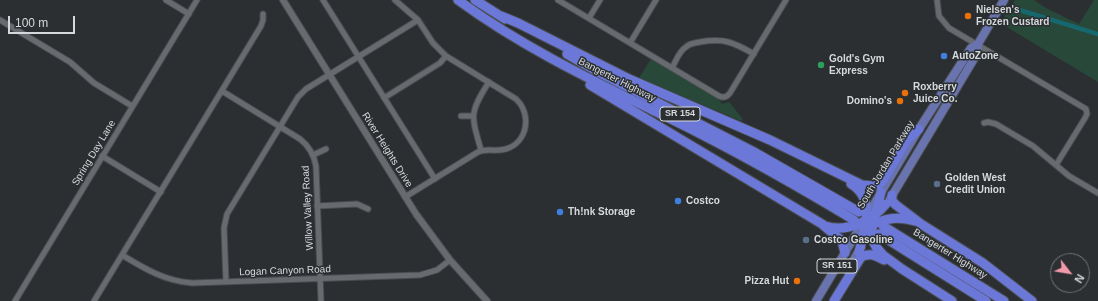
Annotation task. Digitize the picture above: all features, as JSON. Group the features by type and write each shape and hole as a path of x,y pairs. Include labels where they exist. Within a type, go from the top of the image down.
{"highway":[{"name":"Bangerter Highway","path":"458,0 514,37 602,85 761,165 868,223 1004,301"},
{"name":"Bangerter Highway","path":"475,0 600,73 754,152 868,223 986,301"},
{"path":"501,16 518,23 629,79 776,143 862,185 871,186 878,184 884,179 907,140 919,130"},
{"path":"514,37 600,91 822,224 842,241 845,253"},
{"path":"830,170 855,186 860,191 866,202 868,223 872,239 878,250 902,269 952,301"},
{"path":"859,252 868,223 881,192"},
{"path":"892,195 892,201 894,204 921,224 983,263 1032,301"},
{"path":"868,223 886,204"},
{"path":"822,224 834,228 845,228 891,218 898,218 921,224"},
{"path":"834,301 859,259 864,255 870,254 876,256 902,269"}],"main road":[{"name":"South Jordan Parkway","path":"881,192 971,48 978,44 1004,0"},
{"name":"South Jordan Parkway","path":"886,204 978,52 978,44"},
{"name":"SR 151","path":"816,301 845,253 868,223"},
{"name":"SR 151","path":"829,301 859,252"}],"street":[{"path":"166,0 188,14"},
{"name":"Spring Day Lane","path":"15,301 197,0"},
{"name":"River Heights Drive","path":"283,0 405,197 450,260 487,301"},
{"path":"323,0 435,179"},
{"path":"395,0 418,20 432,43 446,56 511,95 518,101 525,112 526,124 522,136 516,143 501,150 482,150 405,197"},
{"path":"558,0 719,96 725,97 730,93 785,2 779,0"},
{"path":"589,18 600,0"},
{"path":"630,43 656,0"},
{"path":"937,0 938,13 944,23 1086,109 1086,118 1056,165"},
{"path":"94,301 261,26 263,14"},
{"path":"0,20 74,64 91,81 132,106"},
{"path":"226,282 225,219 279,126 298,97 306,89 418,20"},
{"path":"672,68 682,50 692,43 717,40 731,42 754,54"},
{"path":"384,98 440,63 446,56"},
{"path":"482,150 474,127 473,116 476,104 489,82"},
{"name":"Willow Valley Road","path":"222,91 303,141 313,155 316,166 320,301"},
{"path":"461,116 473,116"},
{"path":"984,123 996,124 1033,146 1069,176 1098,194"},
{"path":"313,155 326,149"},
{"path":"102,156 161,192"},
{"path":"317,206 357,204 368,209"},
{"name":"Logan Canyon Road","path":"122,255 150,272 172,280 192,283 423,275 437,270 450,260"}],"green space":[{"path":"1015,0 1034,0 1046,8 1079,24 1094,0 1098,0 1098,82 1000,23"},
{"path":"651,59 717,98 722,104 729,102 743,119 741,121 639,78"}],"waterway":[{"path":"1013,8 1098,34"}],"place":[{"name":"Nielsen's Frozen Custard","path":"968,16"},
{"name":"AutoZone","path":"944,56"},
{"name":"Gold's Gym Express","path":"821,65"},
{"name":"Roxberry Juice Co.","path":"905,93"},
{"name":"Domino's","path":"900,101"},
{"name":"Golden West Credit Union","path":"937,184"},
{"name":"Costco","path":"678,201"},
{"name":"Th!nk Storage","path":"560,212"},
{"name":"Costco Gasoline","path":"806,240"},
{"name":"Pizza Hut","path":"797,281"}]}
